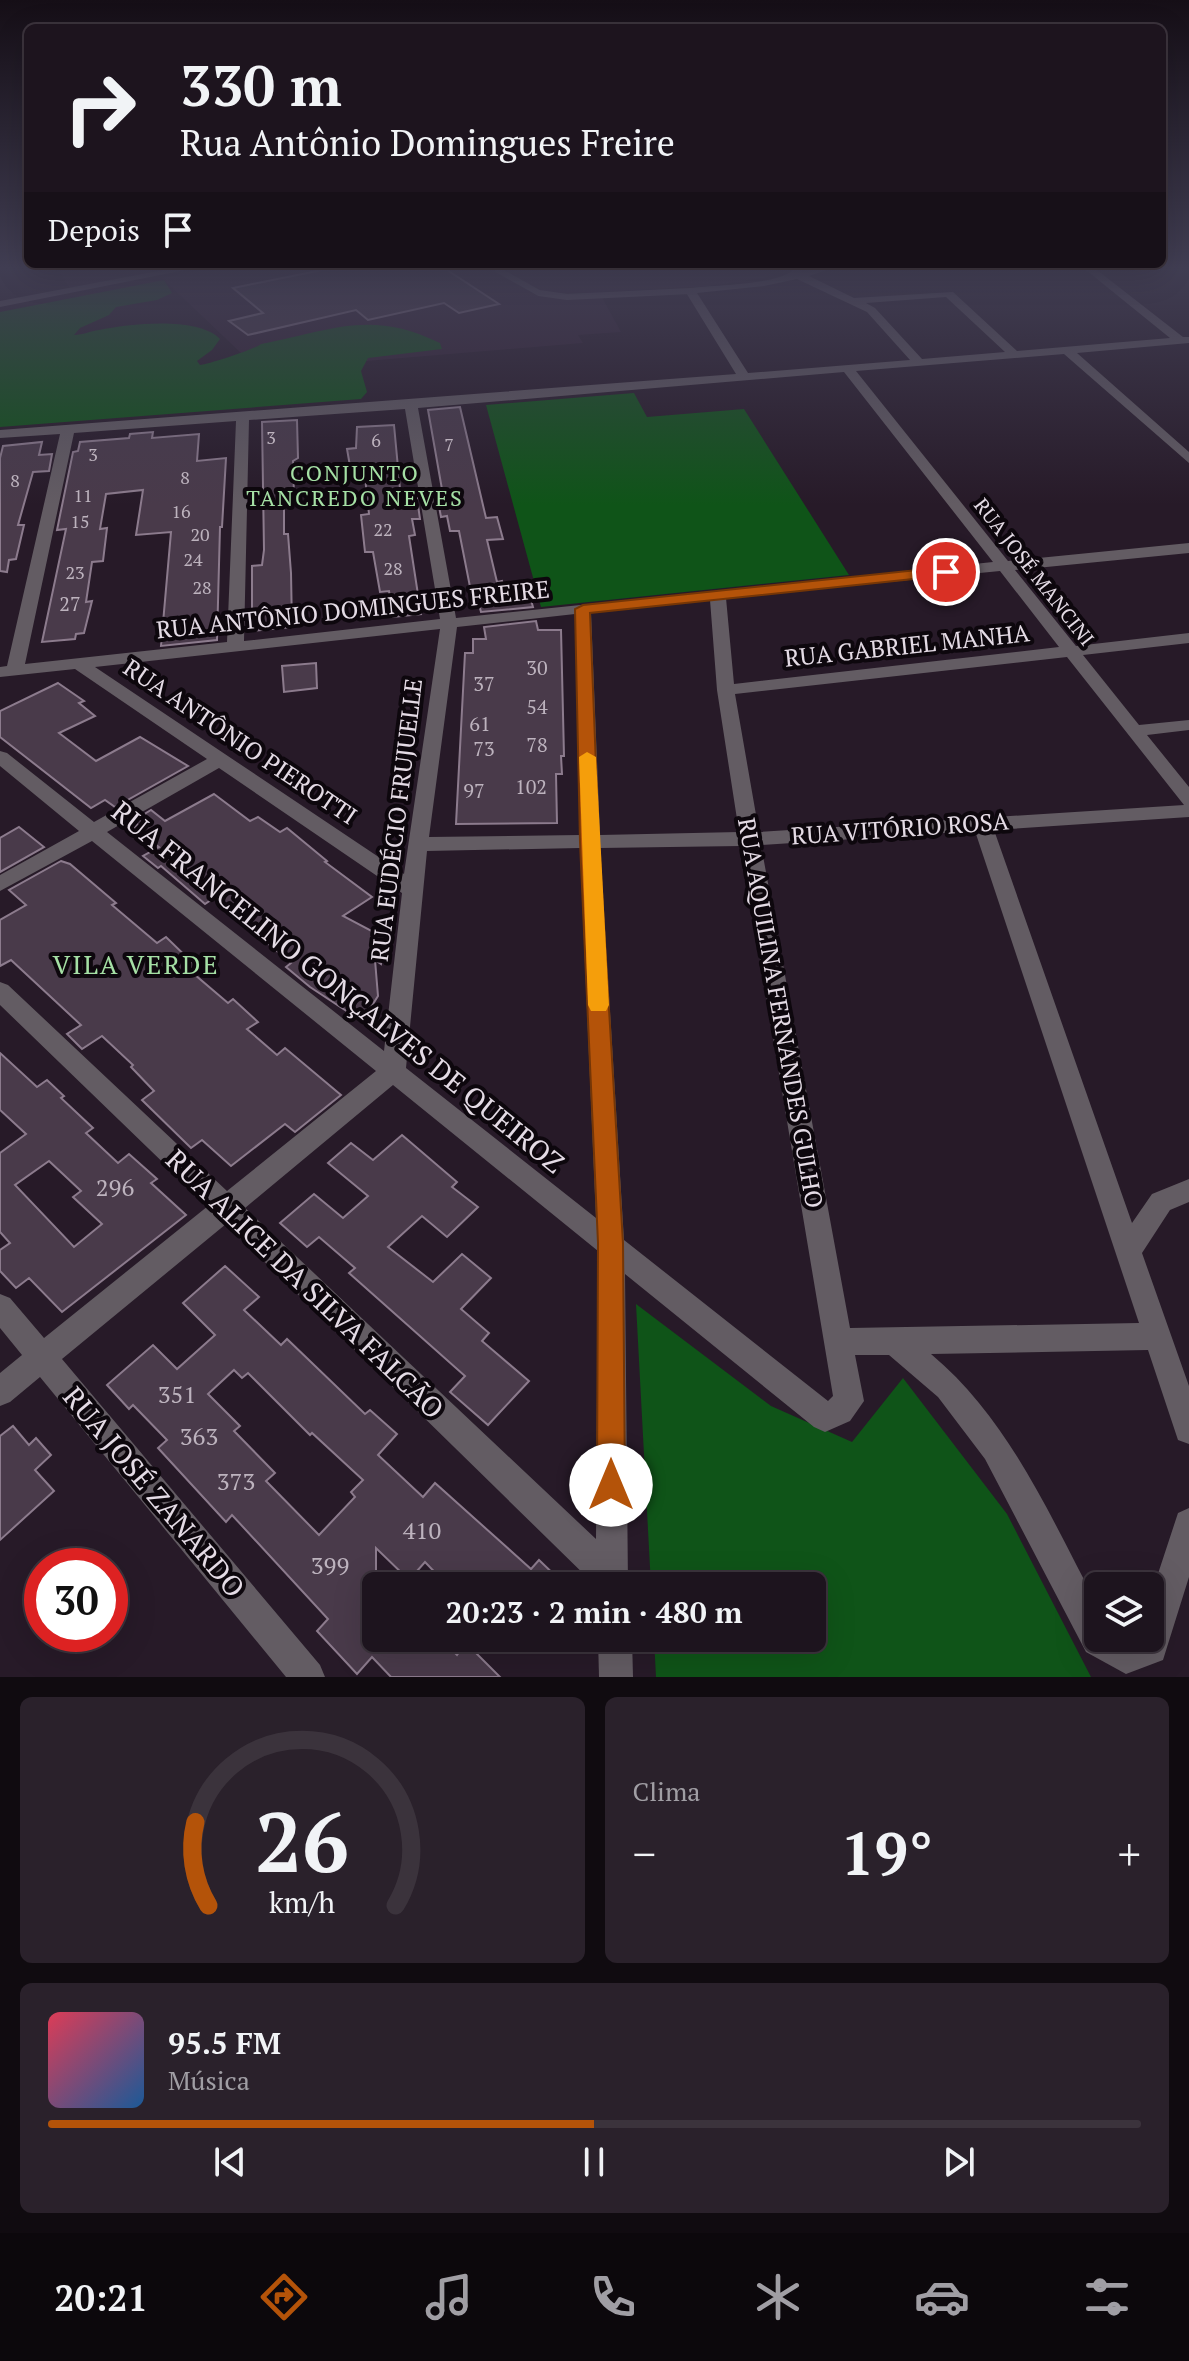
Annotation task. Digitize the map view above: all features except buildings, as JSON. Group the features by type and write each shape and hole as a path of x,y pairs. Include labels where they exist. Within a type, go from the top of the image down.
{"street":[{"path":"726,348 744,377"},
{"path":"906,348 918,362"},
{"path":"1008,348 1014,354"},
{"path":"0,434 411,405 1097,348"},
{"path":"1068,351 1189,459"},
{"name":"RUA JOSÉ MANCINI","path":"848,369 1189,800"},
{"name":"RUA EUDÉCIO FRUJUELLE","path":"394,1070 418,844 449,623 411,405"},
{"path":"235,647 243,417"},
{"path":"7,671 68,429"},
{"name":"RUA ANTÔNIO DOMINGUES FREIRE","path":"7,671 718,594 1189,548"},
{"name":"RUA AQUILINA FERNANDES GULHO","path":"718,594 726,690 750,839 849,1401 840,1411 825,1417"},
{"path":"583,609 590,842 611,1243 612,1572"},
{"name":"RUA GABRIEL MANHA","path":"726,690 1189,638"},
{"name":"RUA ANTÔNIO PIEROTTI","path":"79,664 413,890"},
{"path":"1133,731 1189,725"},
{"name":"RUA FRANCELINO GONÇALVES DE QUEIROZ","path":"0,757 825,1417"},
{"path":"0,884 219,760"},
{"name":"RUA VITÓRIO ROSA","path":"418,844 750,839 1189,811"},
{"path":"982,824 1189,1429"},
{"name":"RUA ALICE DA SILVA FALCÃO","path":"0,991 603,1572"},
{"path":"0,1392 227,1210 394,1070"},
{"path":"1128,1251 1161,1202 1189,1190"},
{"name":"RUA JOSÉ ZANARDO","path":"0,1307 308,1677"},
{"path":"837,1342 1157,1336"},
{"path":"893,1340 948,1387 996,1448 1098,1640 1126,1657 1151,1648 1189,1524"},
{"path":"615,1652 616,1677"}],"shaded area":[{"path":"236,348 520,348 259,370"}],"green space":[{"path":"0,348 213,348 197,361 200,365 252,348 442,349 368,358 361,371 367,392 361,399 0,427"},
{"path":"634,393 647,417 744,409 849,575 541,607 486,405"},
{"path":"636,1304 771,1406 852,1442 903,1378 1007,1514 1091,1677 656,1677 655,1652 826,1652 826,1572 650,1572"}],"slow traffic":[{"path":"587,757 598,1005"}],"district":[{"name":"CONJUNTO TANCREDO NEVES","path":"355,486"},
{"name":"VILA VERDE","path":"136,965"}],"route":[{"path":"611,1485 611,1243 590,842 583,609 946,572"}]}
